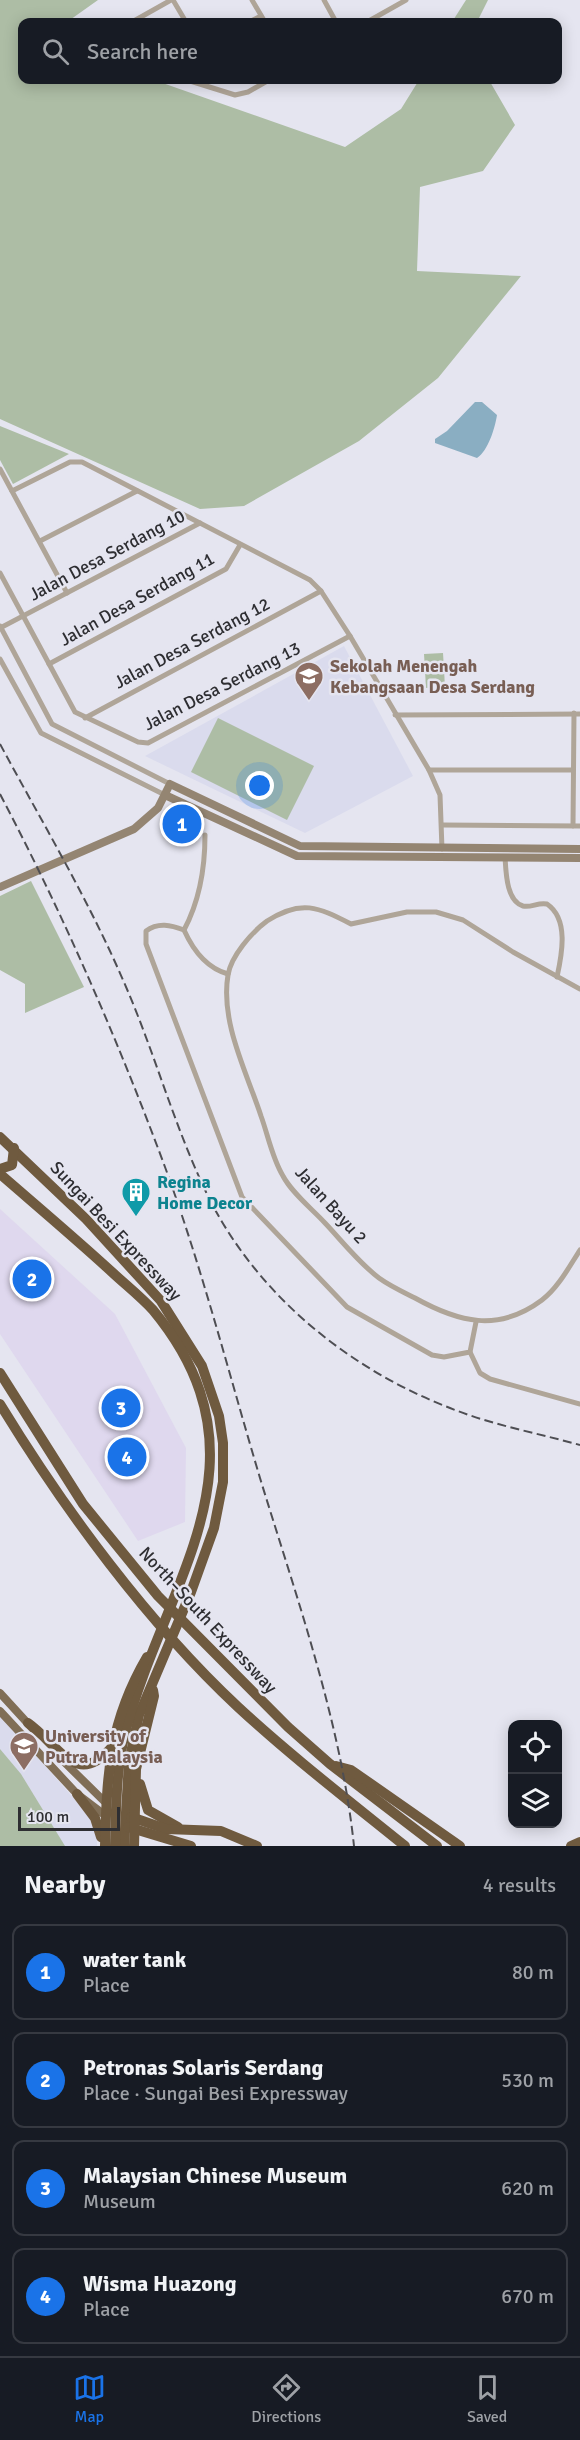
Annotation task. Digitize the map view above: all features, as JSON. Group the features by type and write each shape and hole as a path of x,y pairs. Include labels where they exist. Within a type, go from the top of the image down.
{"highway":[{"name":"Sungai Besi Expressway","path":"0,1137 86,1219 161,1301 192,1345 210,1386 223,1443 223,1482 214,1528 170,1645 152,1683 142,1696"},
{"path":"0,1168 12,1165 14,1148"},
{"name":"Sungai Besi Expressway","path":"0,1174 152,1309 182,1353 193,1378 207,1428 209,1480 198,1537 158,1643 142,1696"},
{"name":"North–South Expressway","path":"0,1373 83,1504 158,1596 242,1684 330,1764 437,1846"},
{"name":"North–South Expressway","path":"0,1404 71,1513 195,1662 236,1706 286,1750 405,1846"},
{"path":"105,1846 112,1747 116,1724 132,1683 158,1643"},
{"path":"134,1846 136,1769 154,1696 152,1683"},
{"path":"115,1846 119,1761 142,1696"},
{"path":"124,1846 129,1761 142,1696"},
{"path":"27,1723 45,1735 74,1764 92,1766 100,1761 112,1747"},
{"path":"330,1764 351,1770 460,1846"},
{"path":"136,1769 141,1793 148,1810 183,1830"},
{"path":"77,1794 95,1818 105,1846"},
{"path":"107,1804 134,1825 221,1831 257,1846"},
{"path":"106,1816 191,1846"},
{"path":"105,1846 114,1837 121,1836 128,1838 134,1846"},
{"path":"160,1846 176,1841"},
{"path":"571,1846 580,1842"}],"main road":[{"path":"0,1693 80,1781 107,1804"},
{"path":"0,1711 77,1794 106,1816"}],"street":[{"path":"139,18 172,0 183,18"},
{"path":"252,0 261,16 257,18"},
{"path":"324,0 334,18"},
{"path":"390,0 394,7"},
{"path":"375,18 406,0"},
{"path":"202,84 242,95 262,84"},
{"path":"12,491 76,460 299,573 321,591 429,770 440,795 442,857"},
{"path":"0,469 67,593"},
{"path":"40,541 137,491"},
{"name":"Jalan Desa Serdang 10","path":"0,628 200,523"},
{"name":"Jalan Desa Serdang 11","path":"50,664 226,570 240,545"},
{"path":"0,573 50,664"},
{"name":"Jalan Desa Serdang 12","path":"85,718 321,591"},
{"path":"0,628 52,724 300,846 580,849"},
{"name":"Jalan Desa Serdang 13","path":"50,664 75,712 138,742 148,743 350,636"},
{"path":"0,659 41,733 165,795 297,856 580,858"},
{"path":"395,715 577,714 573,770 573,826"},
{"path":"429,770 573,770"},
{"path":"0,887 134,829 158,808 170,784"},
{"path":"442,825 580,826"},
{"path":"184,930 194,911 201,883 205,835"},
{"path":"505,857 507,882 518,903 530,906 534,903 547,903 558,916 562,942 557,977"},
{"path":"470,1352 444,1357 432,1355 347,1307 242,1197 146,945 146,931 152,927 173,926 184,930 202,959 214,970 228,974 241,948 264,924 286,910 312,907 332,912 351,924 407,912 436,912 463,920 580,989"},
{"name":"Jalan Bayu 2","path":"228,974 228,1006 233,1033 283,1177 379,1278 440,1312 476,1322"},
{"path":"580,1250 543,1300 522,1312 476,1322 470,1352 480,1373 490,1380 580,1404"}],"shaded area":[{"name":"Sekolah Menengah Kebangsaan Desa Serdang","path":"344,646 413,776 305,833 145,756"},
{"path":"0,1209 115,1314 186,1448 185,1522 138,1541 0,1334"},
{"name":"University of Putra Malaysia","path":"0,1715 93,1820 97,1833 97,1846 0,1846"}],"green space":[{"path":"0,0 98,0 73,18 18,18 18,84 165,84 345,147 401,109 417,84 491,84 515,125 483,171 420,187 417,271 521,276 438,378 359,441 244,506 200,509 0,419"},
{"path":"466,0 488,0 479,18 455,18"},
{"path":"0,426 69,454 13,484 0,460"},
{"path":"443,653 445,687 426,688 424,654"},
{"path":"218,718 314,766 287,820 191,772"},
{"path":"31,881 84,987 25,1013 25,984 0,970 0,896"},
{"path":"0,1749 21,1774 65,1846 0,1846"}],"water":[{"path":"475,402 482,402 497,415 490,439 481,455 477,458 435,443 435,439 447,431"}],"railway":[{"path":"0,744 80,890 109,950 134,1006 173,1113 206,1192 226,1228 250,1262 277,1294 307,1322 340,1348 375,1371 412,1391 466,1414 580,1445"},
{"path":"0,794 46,885 88,978 128,1072 178,1205 316,1660 339,1753 354,1846"}],"place":[{"name":"Sekolah Menengah Kebangsaan Desa Serdang","path":"309,702"},
{"name":"water tank","path":"182,824"},
{"name":"Regina Home Decor","path":"136,1218"},
{"name":"Petronas Solaris Serdang","path":"32,1279"},
{"name":"Malaysian Chinese Museum","path":"121,1408"},
{"name":"Wisma Huazong","path":"127,1457"},
{"name":"University of Putra Malaysia","path":"24,1772"}]}
